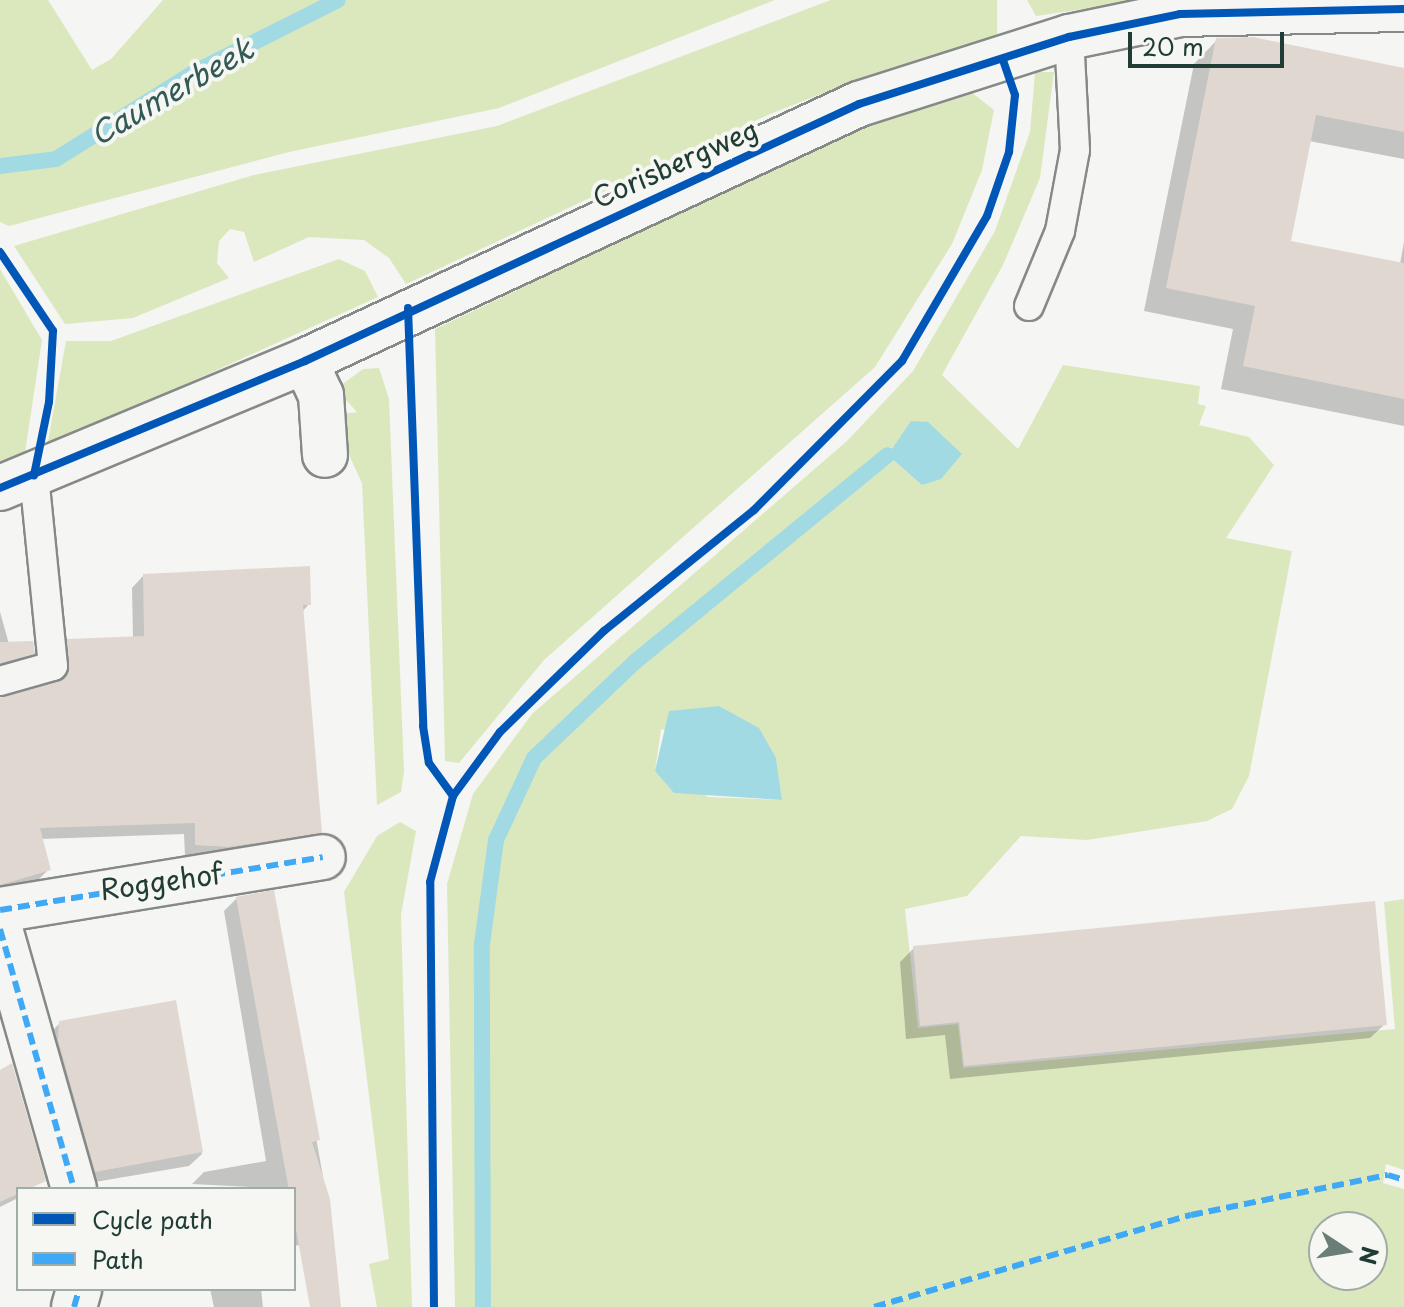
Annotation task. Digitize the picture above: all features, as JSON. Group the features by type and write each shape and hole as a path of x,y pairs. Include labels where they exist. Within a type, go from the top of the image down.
{"street":[{"name":"Corisbergweg","path":"17,482 305,361 859,104 1069,37 1180,14 1404,9"},
{"path":"305,361 321,395 325,455"},
{"name":"Roggehof","path":"0,910 323,857"},
{"path":"0,929 73,1187"}],"lane":[{"path":"1029,306 1060,231 1075,150 1069,37"},
{"path":"0,681 53,666 17,482"}],"green space":[{"path":"0,0 48,0 92,70 111,59 163,0 775,0 499,108 289,152 9,226 0,222"},
{"path":"831,0 997,0 997,41 849,83 770,114 406,284 389,258 364,240 309,237 254,262 244,232 230,229 219,241 217,263 229,278 133,318 65,324 14,246 254,175 497,126"},
{"path":"1027,0 1145,0 1036,16"},
{"path":"1035,72 1054,72 1040,178 1003,265 942,375 1018,449 1063,365 1200,386 1198,404 1206,406 1199,425 1249,437 1274,465 1226,538 1292,551 1249,776 1232,809 1207,821 1087,840 1021,836 967,896 905,909 918,1028 958,1024 963,1068 1395,1029 1384,902 1404,899 1404,1170 1386,1164 1383,1183 1404,1189 1404,1307 455,1307 447,884 473,794 532,714 848,440 913,371 995,231 1030,132","holes":["661,729 776,758 782,800 709,797 655,771"]},
{"path":"971,92 994,110 982,170 952,244 875,367 544,660 459,763 445,761 435,329 852,131"},
{"path":"339,259 365,271 378,297 47,447 66,341 111,341"},
{"path":"0,269 42,340 24,459 0,469"},
{"path":"379,368 389,399 404,771 401,792 377,805 362,483 344,444 343,414 357,412 336,389 363,369"},
{"path":"400,822 416,831 401,915 412,1307 377,1307 369,1264 389,1259 344,892 377,836"}],"water":[{"path":"911,421 928,422 962,454 941,479 922,485 888,455"},
{"path":"719,706 759,728 776,758 782,800 674,793 655,771 669,711"}],"building":[{"path":"1253,37 1404,68 1404,132 1316,115 1291,241 1404,263 1404,399 1243,366 1255,306 1166,288 1216,38"},
{"path":"310,566 311,605 303,605 322,833 228,847 195,845 195,823 40,828 51,870 0,885 0,698 64,679 67,639 144,636 143,574"},
{"path":"33,641 35,654 0,663 0,642"},
{"path":"274,890 320,1140 312,1142 330,1199 341,1307 310,1307 296,1229 296,1187 288,1187 236,897"},
{"path":"1375,901 1387,1025 964,1066 959,1022 920,1026 913,946"},
{"path":"176,1000 203,1152 95,1172 58,1040 59,1021"},
{"path":"12,1063 46,1181 33,1187 16,1187 16,1195 0,1202 0,1070"}],"waterway":[{"name":"Caumerbeek","path":"0,166 56,159 193,73 338,0"},
{"path":"483,1307 482,944 496,840 534,758 636,661 888,455"}],"marked path":[{"path":"0,910 323,857"},
{"path":"0,929 73,1187"},
{"path":"874,1307 1191,1215 1388,1175 1404,1180"},
{"path":"74,1307 78,1291"}],"cycle path":[{"path":"0,488 305,361 859,104 1069,37 1180,14 1404,9"},
{"path":"434,1307 430,882 453,796 500,732 604,631 754,510 902,361 987,216 1009,152 1015,95 1003,60"},
{"path":"0,252 53,331 49,402 34,475"},
{"path":"408,308 423,726 429,763 453,796"}]}
